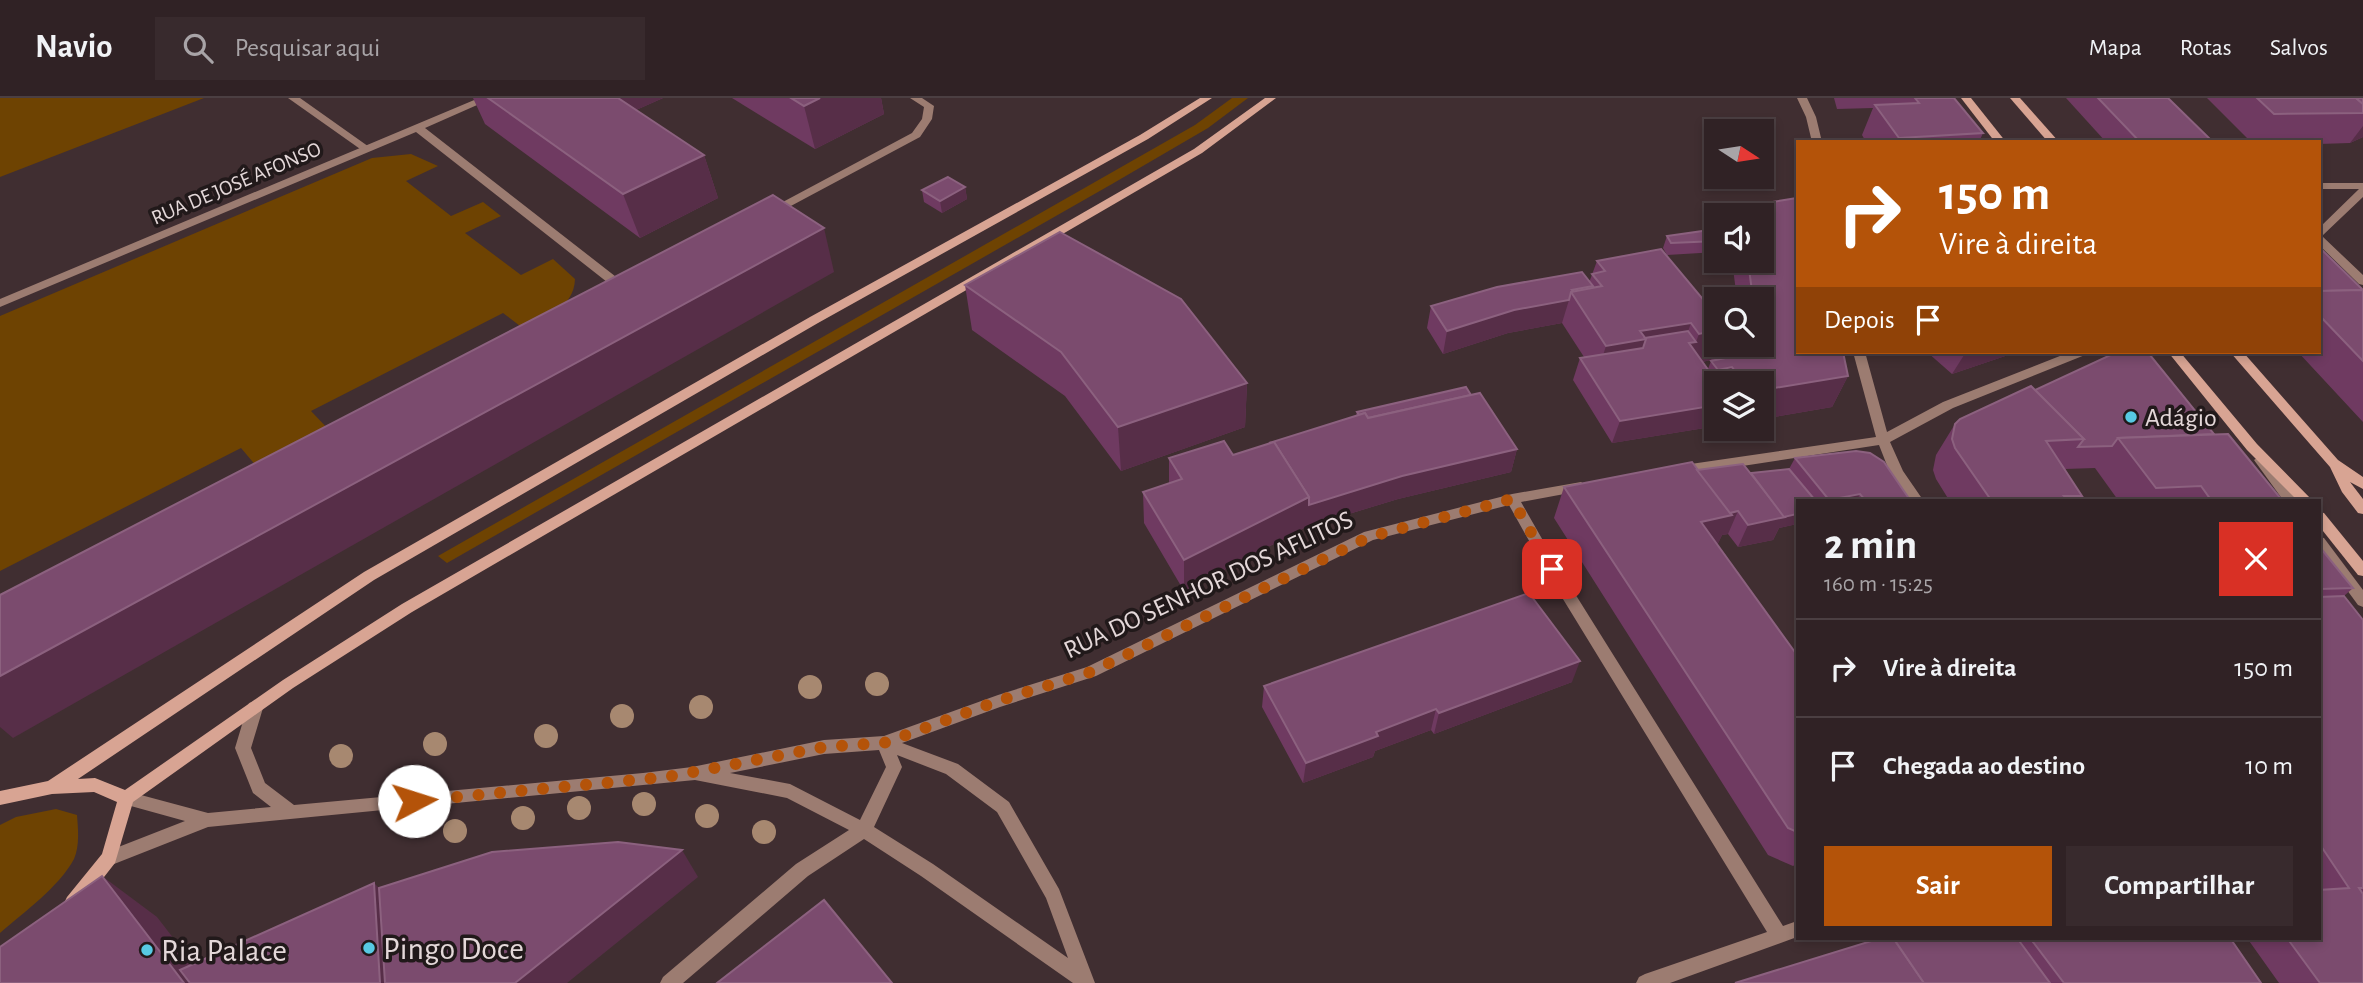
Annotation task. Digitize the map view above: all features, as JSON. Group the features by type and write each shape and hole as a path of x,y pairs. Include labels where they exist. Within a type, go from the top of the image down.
{"main road":[{"path":"51,787 369,576 814,320 1144,137 1207,98"},
{"path":"60,919 109,858 126,798 255,708 407,608 1198,151 1271,98"},
{"path":"1966,98 1999,140"},
{"path":"2015,98 2052,140"},
{"path":"2176,354 2252,447 2304,499"},
{"path":"2238,354 2333,463 2347,489 2363,509"},
{"path":"2333,463 2363,484"},
{"path":"2321,519 2363,570"},
{"path":"0,798 51,787 96,785 126,798"}],"street":[{"path":"293,98 367,149"},
{"name":"RUA DE JOSÉ AFONSO","path":"0,303 488,98"},
{"path":"760,218 916,135 927,119 929,106 915,98"},
{"path":"1802,98 1811,117 1817,140"},
{"path":"418,128 625,290"},
{"path":"2321,186 2363,189"},
{"path":"2321,234 2363,189"},
{"path":"2321,238 2363,281"},
{"path":"1860,354 1883,440 1897,473 1915,499"},
{"path":"1668,473 1883,440 1948,405 2076,354"},
{"path":"2252,447 2289,499"},
{"name":"RUA DO SENHOR DOS AFLITOS","path":"109,858 208,821 692,774 824,747 884,743 998,701 1091,672 1369,537 1512,499 1601,484"},
{"path":"1512,499 1552,569 1779,936"},
{"path":"2321,545 2363,601"},
{"path":"255,708 243,748 259,788 290,812"},
{"path":"669,983 803,870 864,830 894,767 884,743"},
{"path":"884,743 952,769 1003,807 1053,895 1085,982"},
{"name":"RUA DO SENHOR DOS AFLITOS","path":"692,774 790,791 864,830 927,870 1085,982"},
{"name":"RUA DO SENHOR DOS AFLITOS","path":"126,798 208,821"},
{"path":"1645,983 1796,929"}],"shaded area":[{"path":"0,98 204,98 0,177"},
{"path":"1232,98 1248,98 1208,128 1112,184 447,563 438,556 1195,125"},
{"path":"411,154 438,166 406,181 451,216 483,202 501,216 465,233 521,275 553,259 575,279 570,297 564,304 524,329 503,313 311,411 330,431 258,468 241,448 0,571 0,316 372,158"},
{"path":"56,809 77,815 78,843 74,859 50,889 0,933 0,825 16,817"}],"building":[{"path":"488,98 618,98 704,155 623,194"},
{"path":"791,98 820,98 804,106"},
{"path":"1915,98 1954,98 1983,133 1899,138 1875,105 1919,103"},
{"path":"2098,98 2168,98 2211,140 2138,140"},
{"path":"2257,98 2356,98 2363,104 2363,113 2274,114"},
{"path":"948,177 965,187 940,201 922,190"},
{"path":"773,195 824,228 0,676 0,595"},
{"path":"1796,198 1796,354 1843,354 1848,376 1774,388 1774,371 1735,371 1732,367 1718,370 1711,361 1724,357 1774,357 1774,287 1751,287 1750,273 1774,273 1774,203 1766,203"},
{"path":"1704,231 1704,242 1671,243 1667,236"},
{"path":"1060,232 1181,299 1247,383 1118,427 1061,352 965,285"},
{"path":"1661,249 1704,300 1704,333 1699,334 1691,323 1640,331 1646,339 1606,346 1571,292 1602,286 1592,274 1605,271 1597,261"},
{"path":"2321,249 2363,290 2321,291"},
{"path":"1582,272 1593,286 1572,290 1569,300 1514,310 1447,331 1431,306 1497,287"},
{"path":"2363,290 2363,361 2321,317 2321,291"},
{"path":"1688,331 1696,342 1689,343 1709,371 1704,371 1704,407 1620,421 1580,358 1643,348 1645,338"},
{"path":"2113,354 2148,354 2214,434 2118,438 2112,446 2078,447 2084,439 2035,390"},
{"path":"2031,386 2084,439 2046,441 2082,496 2064,496 2067,499 1990,499 1955,448 1952,439 1955,424 1960,419"},
{"path":"1466,387 1471,395 1368,418 1365,413 1359,415 1357,412"},
{"path":"1480,393 1517,449 1402,476 1309,505 1309,497 1274,442 1269,443 1365,413 1368,418"},
{"path":"2228,434 2281,499 2210,499 2201,486 2156,488 2118,438"},
{"path":"1224,441 1233,455 1274,442 1309,497 1184,560 1143,492 1182,479 1169,458"},
{"path":"1856,451 1870,453 1884,462 1909,499 1864,499 1860,494 1828,499 1795,458"},
{"path":"1692,462 1732,515 1701,522 1796,654 1796,832 1788,828 1564,487"},
{"path":"1743,464 1785,517 1748,525 1738,511 1730,513 1697,470"},
{"path":"1789,469 1814,499 1796,499 1796,514 1784,517 1751,473"},
{"path":"2321,548 2353,588 2321,589"},
{"path":"1529,593 1580,661 1439,713 1436,709 1376,732 1378,736 1306,763 1264,686"},
{"path":"2344,596 2363,620 2363,888 2359,888 2363,894 2363,983 2320,983 2288,940 2321,940 2321,890 2349,888 2321,846 2321,597"},
{"path":"618,842 682,850 515,983 385,983 379,888 492,852"},
{"path":"102,876 184,983 0,983 0,947"},
{"path":"374,883 380,983 190,983 180,970"},
{"path":"824,900 892,983 717,983"},
{"path":"1875,940 1894,940 1924,983 1735,983"},
{"path":"1895,940 2018,940 2050,983 1924,983"},
{"path":"2032,940 2231,940 2261,983 2064,983"}],"place":[{"name":"Adágio","path":"2131,417"},
{"name":"Pingo Doce","path":"369,948"},
{"name":"Ria Palace","path":"147,950"}],"route":[{"path":"414,801 692,774 824,747 884,743 998,701 1091,672 1369,537 1512,499 1552,569"}]}
